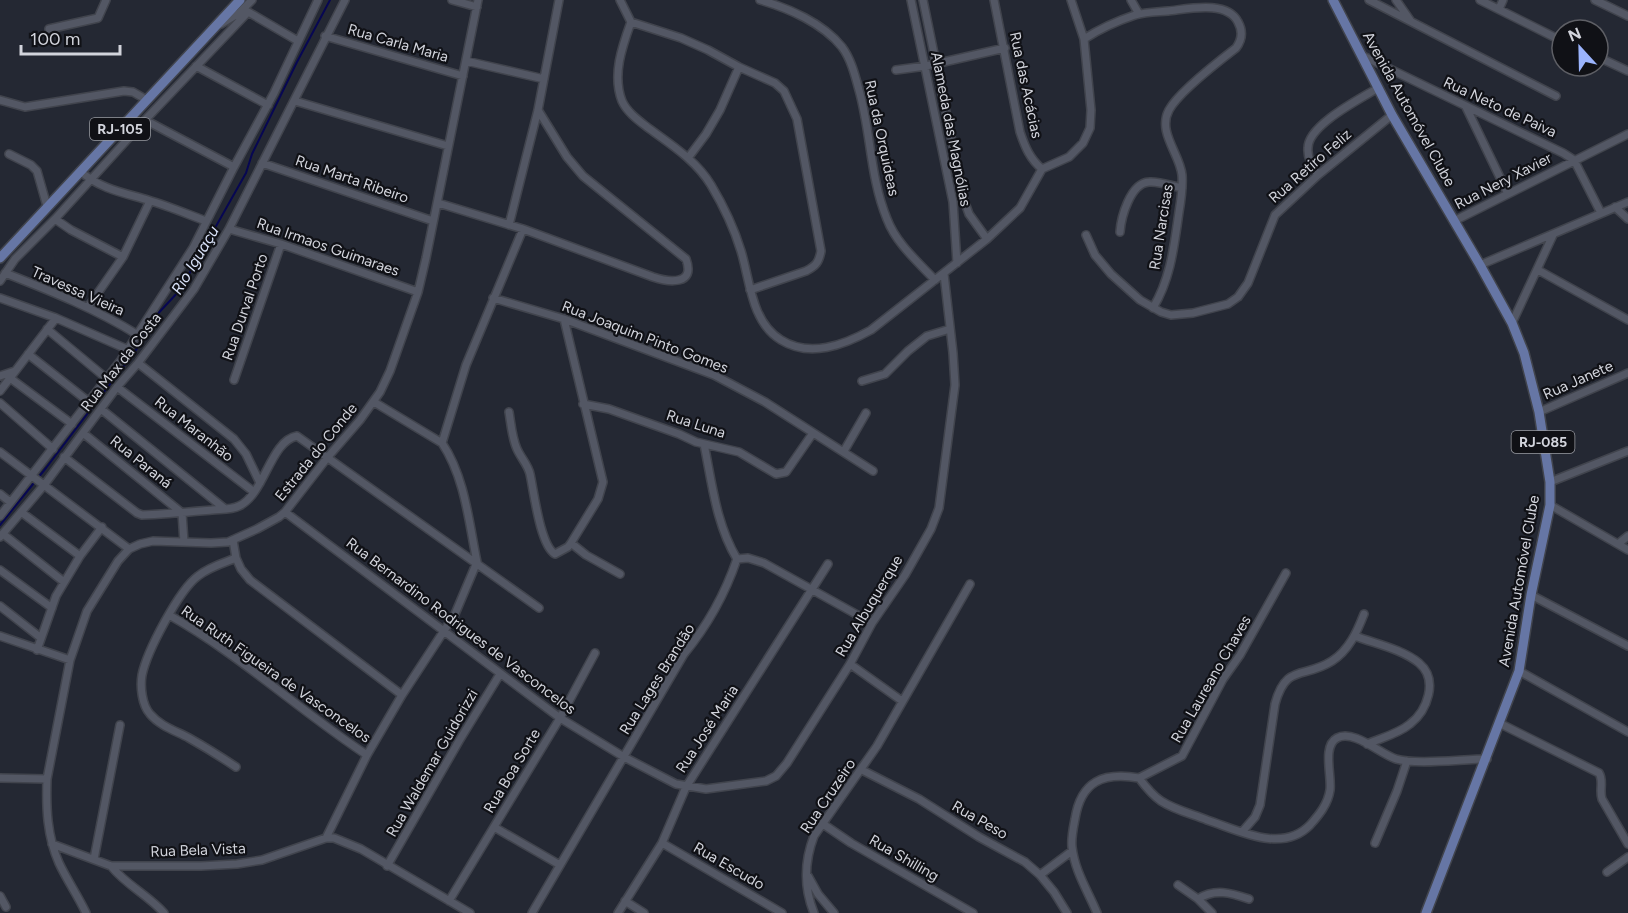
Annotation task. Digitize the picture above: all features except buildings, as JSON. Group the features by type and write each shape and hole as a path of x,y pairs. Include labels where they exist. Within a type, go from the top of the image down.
{"main road":[{"name":"Avenida Automóvel Clube","path":"1334,0 1392,115 1512,323 1524,354 1539,412 1550,482 1550,505 1531,596 1519,671 1426,913"},
{"name":"RJ-105","path":"0,258 217,26 243,7"}],"street":[{"path":"0,281 15,259 55,219 196,66 243,7 252,0"},
{"name":"Rua Max da Costa","path":"0,516 129,350 193,248 268,105 318,0"},
{"name":"Rua Max da Costa","path":"1,535 194,289 229,230 345,0"},
{"path":"452,0 477,3"},
{"path":"509,225 538,110 559,0"},
{"path":"620,0 631,22 681,38 739,68 775,83 790,101 797,119 821,251 819,261 815,267 750,291"},
{"name":"Rua da Orquideas","path":"760,0 789,10 812,23 836,41 848,57 864,107 876,181 887,221 902,243 935,280"},
{"name":"Alameda das Magnólias","path":"911,0 953,202 957,263"},
{"name":"Alameda das Magnólias","path":"923,0 967,208 987,239"},
{"name":"Rua das Acácias","path":"994,0 1020,132 1026,149 1042,170"},
{"path":"631,22 620,53 617,82 624,105 642,123 703,172 727,216 740,249 750,291 762,320 780,340 797,347 817,348 835,347 871,330 944,274 1020,208 1042,170 1069,157 1083,143 1090,128 1091,110 1084,39 1071,0"},
{"path":"1131,0 1139,14"},
{"path":"1369,0 1556,96"},
{"path":"1396,0 1411,21"},
{"path":"1480,0 1550,35"},
{"path":"1499,9 1503,0"},
{"path":"1595,0 1628,16"},
{"path":"49,29 98,18 106,2"},
{"name":"Estrada do Conde","path":"129,549 153,541 211,543 233,540 257,529 285,512 374,402 390,371 418,292 477,3"},
{"path":"243,7 298,41"},
{"name":"Rua Narcisas","path":"1084,39 1108,25 1139,14 1201,7 1220,9 1236,19 1240,27 1241,38 1236,48 1180,96 1168,111 1165,121 1166,130 1182,174 1182,188 1169,272 1162,293 1153,308"},
{"name":"Rua Carla Maria","path":"325,36 463,76"},
{"path":"896,70 926,66 1005,48"},
{"name":"Rua Neto de Paiva","path":"1361,55 1466,107 1544,142 1574,160"},
{"path":"466,61 544,79"},
{"path":"1610,63 1628,71"},
{"path":"196,66 268,105"},
{"path":"688,158 720,110 739,68"},
{"path":"1318,175 1310,159 1308,148 1318,128 1378,88"},
{"path":"0,100 25,107 124,91 133,92 147,100"},
{"path":"295,101 448,146"},
{"path":"1466,107 1508,194"},
{"path":"438,203 509,225 666,281 680,280 688,271 686,260 583,176 567,157 538,110"},
{"name":"Rua Retiro Feliz","path":"1153,308 1172,315 1193,314 1228,304 1238,297 1248,283 1275,215 1318,175 1392,115"},
{"path":"145,120 234,167"},
{"path":"940,132 950,129"},
{"name":"Rua Nery Xavier","path":"1454,221 1628,134"},
{"path":"9,154 31,165 37,171 47,206"},
{"path":"1574,160 1600,213"},
{"name":"Rua Marta Ribeiro","path":"262,163 434,220"},
{"path":"80,171 90,181 102,187 206,221"},
{"path":"1120,232 1121,218 1128,200 1140,185 1150,182 1182,188"},
{"path":"60,193 70,202"},
{"path":"87,307 123,257 150,201"},
{"path":"1480,265 1628,202"},
{"path":"1615,207 1628,219"},
{"path":"55,219 123,257"},
{"name":"Rua Irmaos Guimaraes","path":"229,230 281,244 418,292"},
{"path":"442,443 466,365 523,230"},
{"path":"1086,235 1095,255 1104,266 1140,300 1153,308"},
{"path":"1512,323 1553,235"},
{"name":"Rua Durval Porto","path":"234,380 281,244"},
{"path":"1538,270 1628,320"},
{"name":"Travessa Vieira","path":"5,273 87,307 138,335"},
{"name":"Rua Albuquerque","path":"624,757 676,784 706,789 766,782 776,776 787,763 850,664 872,623 905,575 931,529 939,508 955,385 944,274"},
{"path":"0,298 56,318 129,350"},
{"name":"Rua Joaquim Pinto Gomes","path":"493,298 564,319 714,375 765,402 873,471"},
{"path":"0,391 56,318"},
{"path":"509,412 517,449 530,475 535,504 550,551 555,554 560,553 572,543 598,499 603,482 564,319"},
{"path":"47,329 106,378"},
{"path":"862,381 885,374 927,336 950,329"},
{"path":"28,354 89,402"},
{"path":"138,363 234,439 246,454 260,483"},
{"path":"0,376 15,371"},
{"name":"Rua Janete","path":"1539,412 1628,373"},
{"path":"10,378 72,424"},
{"name":"Rua Maranhão","path":"117,387 254,492"},
{"path":"374,402 442,443 451,456 477,562 455,614 402,695 367,755 326,838 344,841 470,913"},
{"path":"0,403 53,448"},
{"name":"Rua Luna","path":"583,404 609,409 704,444 739,453 776,474 786,472 813,433"},
{"path":"101,409 225,508"},
{"path":"844,451 866,413"},
{"name":"Rua Paraná","path":"83,433 182,513"},
{"path":"64,457 142,515 182,513 240,506 254,492 282,446 297,436 539,608"},
{"path":"704,444 719,519 728,544 737,559 754,559 872,623"},
{"path":"1550,482 1628,451"},
{"path":"0,452 129,549 102,583 87,611 70,660 47,779 47,819 52,844 59,863 86,913"},
{"path":"0,494 10,502"},
{"path":"1550,505 1628,550"},
{"path":"21,512 80,556"},
{"name":"Rua Bernardino Rodrigues de Vasconcelos","path":"285,512 560,718 624,757"},
{"path":"182,513 184,542"},
{"path":"37,650 64,582 102,527"},
{"path":"1,535 64,582"},
{"path":"1618,544 1628,536"},
{"path":"233,540 236,558 250,580 402,695"},
{"path":"572,543 586,555 620,574"},
{"path":"236,558 197,576 185,590 146,659 141,677 145,708 151,715 168,728 237,767"},
{"name":"Rua Lages Brandão","path":"532,913 684,654 704,628 724,592 737,559"},
{"name":"Rua José Maria","path":"618,913 662,843 686,787 828,564"},
{"path":"0,570 52,608"},
{"name":"Rua Laureano Chaves","path":"1139,777 1182,756 1206,708 1240,656 1287,573"},
{"name":"Rua Cruzeiro","path":"814,913 807,892 806,873 814,836 862,770 970,584"},
{"path":"1531,596 1628,646"},
{"path":"0,606 41,638"},
{"path":"1242,832 1255,817 1260,805 1279,690 1289,677 1333,661 1355,636 1364,614"},
{"name":"Rua Ruth Figueira de Vasconcelos","path":"169,615 218,647 322,725 367,755"},
{"path":"0,636 70,660"},
{"path":"1355,636 1409,656 1421,664 1428,673 1430,689 1425,704 1410,724 1367,744"},
{"name":"Rua Boa Sorte","path":"449,901 560,718 595,653"},
{"path":"850,664 902,701"},
{"path":"1519,671 1628,732"},
{"name":"Rua Waldemar Guidorizzi","path":"387,866 459,741 501,674"},
{"path":"1499,723 1599,773 1602,779 1600,793 1602,799 1628,844"},
{"path":"94,859 120,725"},
{"path":"1097,913 1081,880 1072,851 1071,839 1079,801 1095,782 1109,776 1139,777 1153,795 1179,810 1261,838 1286,838 1308,827 1322,810 1330,789 1329,749 1337,738 1345,736 1355,738 1387,756 1407,761 1486,759"},
{"path":"1375,843 1407,761"},
{"name":"Rua Peso","path":"862,770 919,799 979,837 1025,862 1040,875 1068,913"},
{"path":"0,778 47,779"},
{"name":"Rua Shilling","path":"823,824 851,843 973,913"},
{"path":"495,827 560,865"},
{"name":"Rua Bela Vista","path":"52,844 111,866 237,864 284,854 326,838"},
{"name":"Rua Escudo","path":"662,843 782,913"},
{"path":"1040,875 1072,851"},
{"path":"1607,872 1628,858"},
{"path":"111,866 125,881 156,904 164,913"},
{"path":"806,873 818,894 834,913"},
{"path":"1178,885 1198,898 1212,913"},
{"path":"1198,898 1207,893 1221,892 1248,899"},
{"path":"0,896 6,907"},
{"path":"625,901 644,913"}],"waterway":[{"name":"Rio Iguaçu","path":"0,525 136,350 152,320 180,290 246,173 252,154 330,0"}]}
